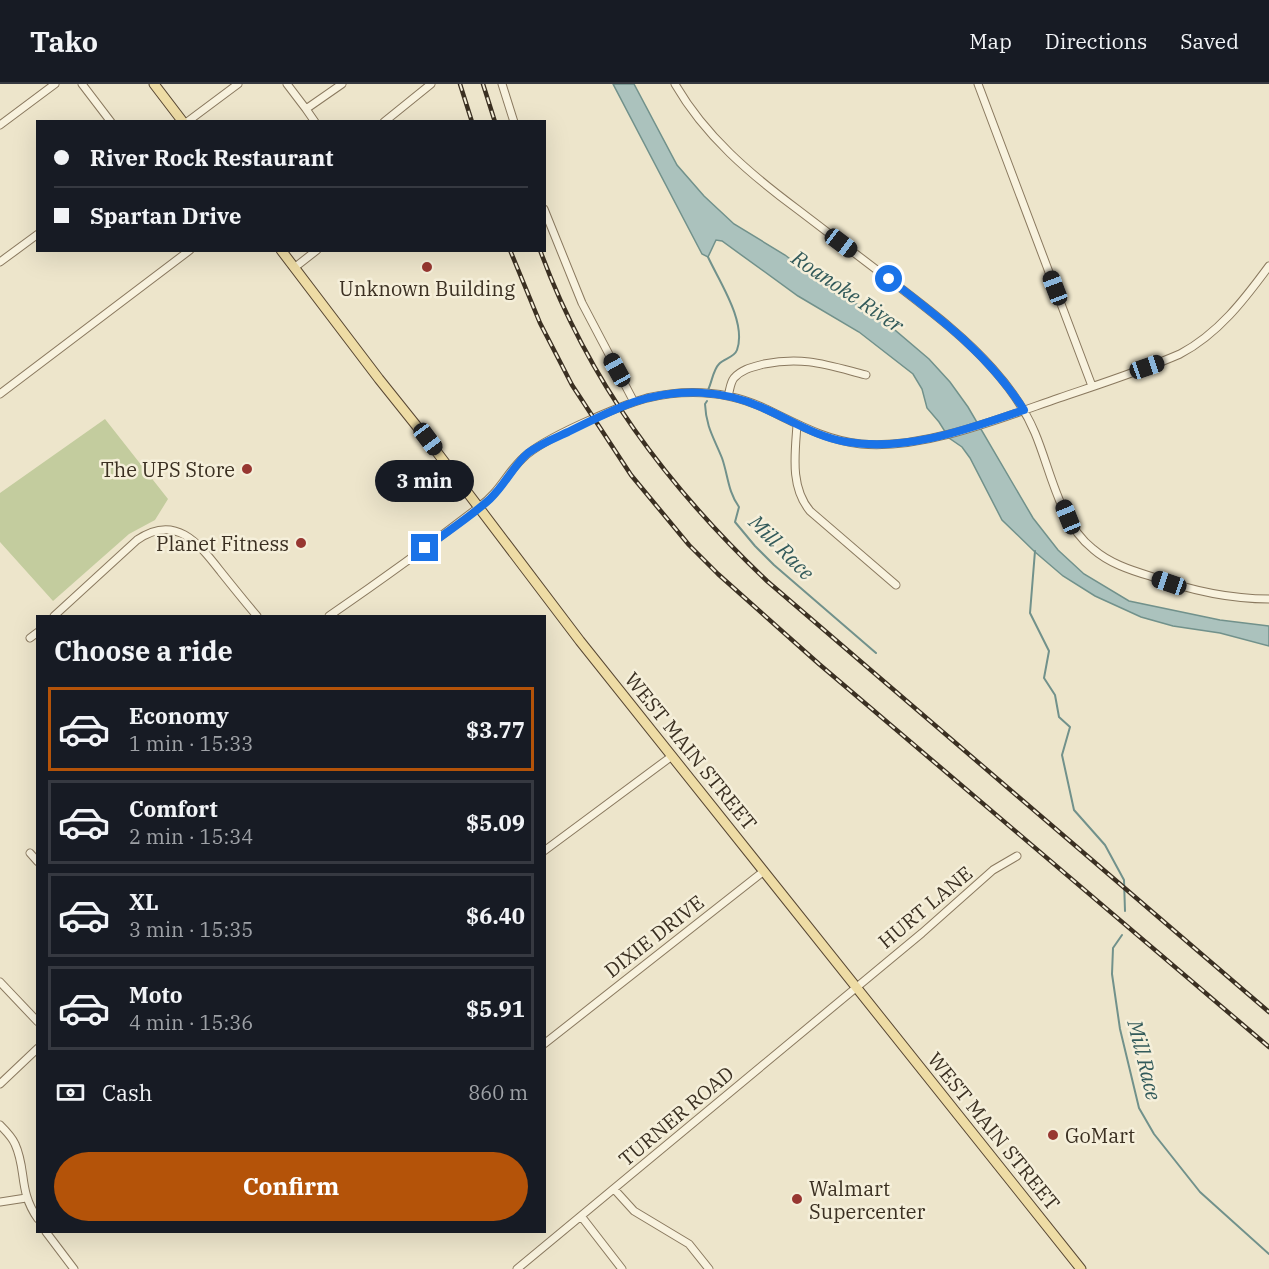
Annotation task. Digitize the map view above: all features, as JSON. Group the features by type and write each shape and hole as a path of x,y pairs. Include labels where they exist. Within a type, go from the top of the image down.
{"main road":[{"path":"154,84 183,120"},
{"name":"WEST MAIN STREET","path":"282,252 580,641 1081,1269"}],"street":[{"path":"0,125 55,84"},
{"path":"82,84 109,120"},
{"path":"188,120 238,84"},
{"path":"287,84 314,120"},
{"path":"306,109 342,84"},
{"path":"386,120 431,84"},
{"path":"502,84 513,120"},
{"path":"675,84 690,108 712,135 744,167 959,333 994,369 1024,410 1035,432 1068,517 1077,533 1093,549 1115,563 1198,592 1238,598 1269,599"},
{"path":"978,84 1092,386"},
{"path":"546,214 582,303 634,402"},
{"path":"0,262 36,235"},
{"path":"0,394 187,252"},
{"path":"294,268 314,252"},
{"path":"330,615 479,507 497,491 521,459 535,448 634,402 676,393 711,393 728,396 764,408 829,438 863,444 897,444 943,435 996,420 1160,362 1194,346 1217,328 1269,266"},
{"path":"728,396 733,379 746,370 788,360 815,362 866,375"},
{"path":"797,425 796,475 800,497 810,512 896,585"},
{"path":"55,615 137,540 152,532 169,530 184,534 197,543 256,615"},
{"path":"30,638 36,634"},
{"path":"546,850 672,756"},
{"path":"30,853 36,860"},
{"name":"HURT LANE","path":"856,987 993,870 1017,856"},
{"name":"DIXIE DRIVE","path":"546,1042 764,871"},
{"path":"0,982 36,1020"},
{"name":"TURNER ROAD","path":"517,1269 856,987"},
{"path":"0,1084 36,1050"},
{"path":"0,1125 9,1135 17,1150 26,1198 36,1216"},
{"path":"614,1189 634,1211 690,1244 709,1269"},
{"path":"0,1202 26,1198"},
{"path":"580,1216 622,1269"},
{"path":"47,1233 74,1269"}],"green space":[{"path":"105,419 168,499 155,520 129,534 53,601 0,542 0,493"}],"water":[{"path":"613,84 634,84 677,165 704,196 734,224 785,255 835,293 876,314 929,359 968,407 1033,518 1058,550 1084,574 1129,601 1220,620 1269,626 1269,646 1220,633 1173,626 1141,617 1095,596 1063,576 1002,520 970,458 962,447 949,438 927,408 922,389 913,374 859,332 798,296 722,241 716,240 708,257 702,254"}],"waterway":[{"name":"Mill Race","path":"708,257 735,315 739,339 736,353 717,367 708,390"},
{"name":"Mill Race","path":"707,401 705,404 709,426 739,507 735,522 774,565 876,653"},
{"name":"Mill Race","path":"1035,551 1030,613 1049,651 1044,678 1055,695 1059,717 1070,727 1062,755 1074,810 1105,845 1124,880 1125,911"},
{"name":"Mill Race","path":"1122,935 1113,948 1112,974 1120,1029 1139,1108 1154,1134 1200,1192 1269,1254"}],"railway":[{"path":"460,84 471,120"},
{"path":"483,84 494,120"},
{"path":"511,252 540,323 572,385 631,475 689,545 718,574 819,664 1269,1047"},
{"path":"541,252 559,298 582,344 634,429 696,508 731,545 767,581 1269,1012"}],"place":[{"name":"Unknown Building","path":"427,267"},
{"name":"The UPS Store","path":"247,469"},
{"name":"Planet Fitness","path":"301,543"},
{"name":"GoMart","path":"1053,1135"},
{"name":"Walmart Supercenter","path":"797,1199"}],"route":[{"path":"425,548 491,498 521,459 535,448 634,402 663,395 690,392 728,396 764,408 805,429 829,438 845,442 882,445 943,435 1024,410 994,369 959,333 889,279"}],"water label":[{"name":"Roanoke River","path":"848,291"}]}
